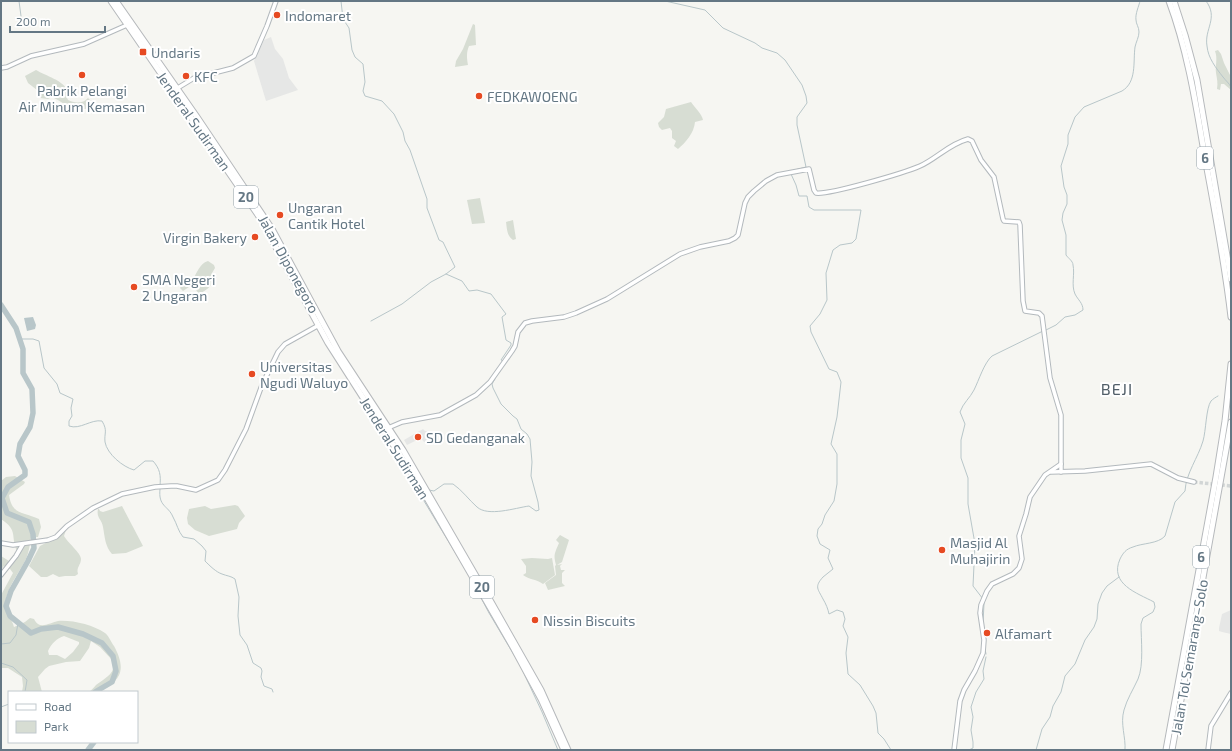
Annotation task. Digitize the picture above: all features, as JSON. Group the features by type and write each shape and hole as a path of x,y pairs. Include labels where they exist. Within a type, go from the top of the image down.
{"highway":[{"name":"20","path":"110,1 127,25"},
{"name":"20","path":"116,1 151,56 175,90"},
{"name":"6","path":"1169,1 1182,40 1192,82 1231,317"},
{"name":"6","path":"1174,1 1185,34 1196,80 1231,279"},
{"name":"Jenderal Sudirman","path":"127,25 132,34 151,56"},
{"name":"Jenderal Sudirman","path":"175,90 266,224 338,358 387,429"},
{"name":"Jalan Diponegoro","path":"321,325 338,351"},
{"name":"Jenderal Sudirman","path":"338,351 434,506 539,685 568,750"},
{"name":"Jalan Tol Semarang–Solo","path":"1166,750 1216,477 1225,421 1231,364"},
{"name":"Jalan Tol Semarang–Solo","path":"1172,750 1231,422"},
{"name":"Jenderal Sudirman","path":"467,562 520,658 541,699 564,750"}],"street":[{"path":"175,90 194,78 233,68 254,56 276,1"},
{"path":"1,68 7,67 31,56 91,42 127,25"},
{"path":"387,429 402,422 440,415 482,390 490,382 512,351 515,346 518,332 525,324 532,321 564,317 576,313 607,299 680,254 700,247 729,241 736,238 748,197 766,181 777,175 809,169 814,190 816,193 825,193 920,166 951,146 966,139 970,139 975,145 981,160 994,177 1002,219 1004,221 1019,222 1020,225 1021,289 1024,307 1027,311 1041,314 1050,378 1061,415 1061,472"},
{"path":"1,543 14,545 43,542 56,537 76,520 97,506 122,494 155,487 171,486 196,490 218,480 225,470 246,429 262,384 278,352 285,344 321,325"},
{"path":"954,750 960,700 983,653 984,640 980,610 982,601 992,584 1013,574 1021,564 1022,559 1019,536 1029,500 1033,491 1045,475 1061,464"},
{"path":"1051,472 1151,464 1183,480 1194,482"},
{"path":"1,575 16,556 23,544"},
{"path":"1208,750 1211,726 1231,693"}],"shaded area":[{"path":"271,37 275,49 283,59 289,78 298,90 266,101 254,61 264,40"},
{"path":"33,317 36,325 35,329 27,331 24,318"},
{"name":"SD Gedanganak","path":"423,429 427,431 428,433 426,434 429,440 424,442 421,438 407,445 404,440"},
{"path":"1231,610 1231,634 1219,631 1222,614"}],"green space":[{"path":"473,24 475,25 476,45 469,46 467,54 468,65 455,67 456,61 463,49"},
{"path":"1218,50 1231,77 1231,90 1224,84 1221,84 1220,90 1217,89 1215,51"},
{"path":"36,70 66,87 68,91 66,96 68,100 78,102 84,101 88,98 92,102 92,107 81,109 66,105 52,97 48,99 40,98 37,90 28,83 25,76"},
{"path":"691,102 700,113 703,120 695,122 689,137 678,149 674,146 676,141 672,138 672,131 670,128 662,130 658,123 664,117 666,109"},
{"path":"480,198 485,223 472,224 467,200"},
{"path":"513,220 516,239 513,240 508,234 506,222"},
{"path":"208,261 214,265 215,268 212,273 214,279 210,286 199,294 194,287 189,287 183,291 180,288 181,286 191,281 202,264"},
{"path":"15,476 25,482 9,495 11,502 16,510 39,519 41,527 38,537 31,537 26,559 6,598 5,607 14,627 30,618 34,619 40,625 58,621 76,622 89,625 105,633 109,637 116,651 121,666 119,676 116,680 101,690 90,691 106,678 113,669 114,665 113,661 100,647 91,641 89,648 80,661 66,662 49,666 45,669 38,677 42,691 22,691 22,677 8,668 1,668 1,595 13,573 10,569 4,566 1,570 1,556 9,561 17,551 12,530 7,523 1,519 1,481 6,477","holes":["64,636 79,642 79,644 65,659 57,655 49,655 48,651 51,646 61,637"]},
{"path":"235,505 238,506 245,516 239,523 237,529 209,536 195,530 188,524 187,518 189,509 205,506 211,509"},
{"path":"122,506 143,546 126,553 112,554 107,545 98,514 98,509 103,512"},
{"path":"64,530 66,530 64,536 77,551 81,559 78,574 75,576 59,577 53,574 47,577 41,577 29,566 40,546 61,535"},
{"path":"560,535 569,540 562,562 557,565 562,564 560,566 561,570 565,570 562,573 562,583 565,586 548,590 545,583 556,575 555,556 559,543 556,540"},
{"path":"552,558 555,575 543,584 523,575 526,573 526,566 521,559"}],"waterway":[{"path":"19,1 21,16"},
{"path":"341,1 343,19 349,28 352,50 355,57 363,64 365,82 363,91 365,96 382,101 394,114 410,150 427,199 427,208 439,240 443,242 455,267 431,282 402,304 371,321"},
{"path":"665,1 705,10 723,28 755,43 762,48 777,53 785,60 802,85 807,103 797,117 797,125 806,167 791,171"},
{"path":"1046,330 1056,325 1065,317 1075,315 1083,310 1074,291 1073,264 1066,255 1066,235 1062,220 1067,204 1067,195 1064,187 1061,166 1068,144 1068,135 1075,117 1084,107 1122,91 1130,82 1133,71 1135,47 1139,34 1136,18 1140,1"},
{"path":"1206,1 1210,7 1211,13 1207,34 1208,50 1215,66 1231,87"},
{"path":"791,174 799,196 807,196 809,207 814,210 861,210 856,239 852,243 840,245 833,250 826,273 827,300 820,314 810,326 811,332 829,369 837,372 841,382 837,417 831,444 837,454 837,484 834,501 818,529 817,536 820,544 830,550 828,558 833,569 820,580 818,583 818,588 829,614 837,610 843,612 845,619 843,626 848,637 846,653 848,674 860,685 873,706 876,713 878,733 891,750"},
{"path":"446,274 462,281 469,291 477,290 491,294 506,314 502,317 506,340 511,343 511,345 501,360 504,361"},
{"path":"1,305 16,328 23,349 23,373 32,389 33,413 30,427 20,444 18,456 25,470 25,475 8,487 2,498 7,513 29,522 33,534 34,548 11,591 6,606 10,616 31,633 41,629 58,627 83,634 102,643 113,656 116,671 112,682 97,691"},
{"path":"983,599 973,586 975,544 968,504 968,478 961,458 961,440 965,424 960,412 971,396 982,372 992,356 1043,331"},
{"path":"20,339 33,339 39,341 44,368 57,384 60,393 73,399 71,408 72,416 69,421 69,426 77,427 102,421 105,430 106,447 112,455 121,463 134,470 145,461 153,461 160,472 160,486"},
{"path":"429,490 434,491 444,484 453,484 482,510 495,512 529,506 536,511 539,510 531,476 532,462 530,439 521,429 517,419 501,404 492,384 495,379"},
{"path":"1125,750 1123,715 1140,673 1142,660 1141,624 1143,618 1153,612 1155,607 1154,602 1133,591 1121,581 1118,575 1120,559 1127,550 1158,541 1165,536 1175,502 1185,491 1190,472 1201,447 1209,404 1218,396"},
{"path":"160,489 160,499 171,513 183,537 194,539 202,546 206,551 205,561 213,569 235,579 239,597 238,616 240,635 247,645 253,663 261,668 261,677 264,686 272,689 273,692"},
{"path":"421,494 520,665 558,750"},
{"path":"1036,750 1042,729 1050,717 1053,706 1061,692 1065,676 1075,664 1085,640 1094,627 1097,619 1098,604 1102,593 1107,586 1119,577"},
{"path":"983,624 984,603"},
{"path":"1,644 10,643 16,635 18,623"},
{"path":"985,649 986,654"},
{"path":"969,750 973,748 971,730 973,717 971,707 976,692 984,679 983,671 986,657"},
{"path":"1,663 13,667 27,680 25,691"},
{"path":"1,707 8,704"},
{"path":"88,750 93,743"}],"tunnel":[{"path":"1194,482 1231,486"}],"place":[{"name":"Indomaret","path":"277,15"},
{"name":"Undaris","path":"143,52"},
{"name":"Pabrik Pelangi Air Minum Kemasan","path":"82,75"},
{"name":"KFC","path":"186,76"},
{"name":"FEDKAWOENG","path":"479,96"},
{"name":"Ungaran Cantik Hotel","path":"280,215"},
{"name":"Virgin Bakery","path":"255,237"},
{"name":"SMA Negeri 2 Ungaran","path":"134,287"},
{"name":"Universitas Ngudi Waluyo","path":"252,374"},
{"name":"SD Gedanganak","path":"418,437"},
{"name":"Masjid Al Muhajirin","path":"942,550"},
{"name":"Nissin Biscuits","path":"535,620"},
{"name":"Alfamart","path":"987,633"}],"district":[{"name":"BEJI","path":"1117,388"}]}
